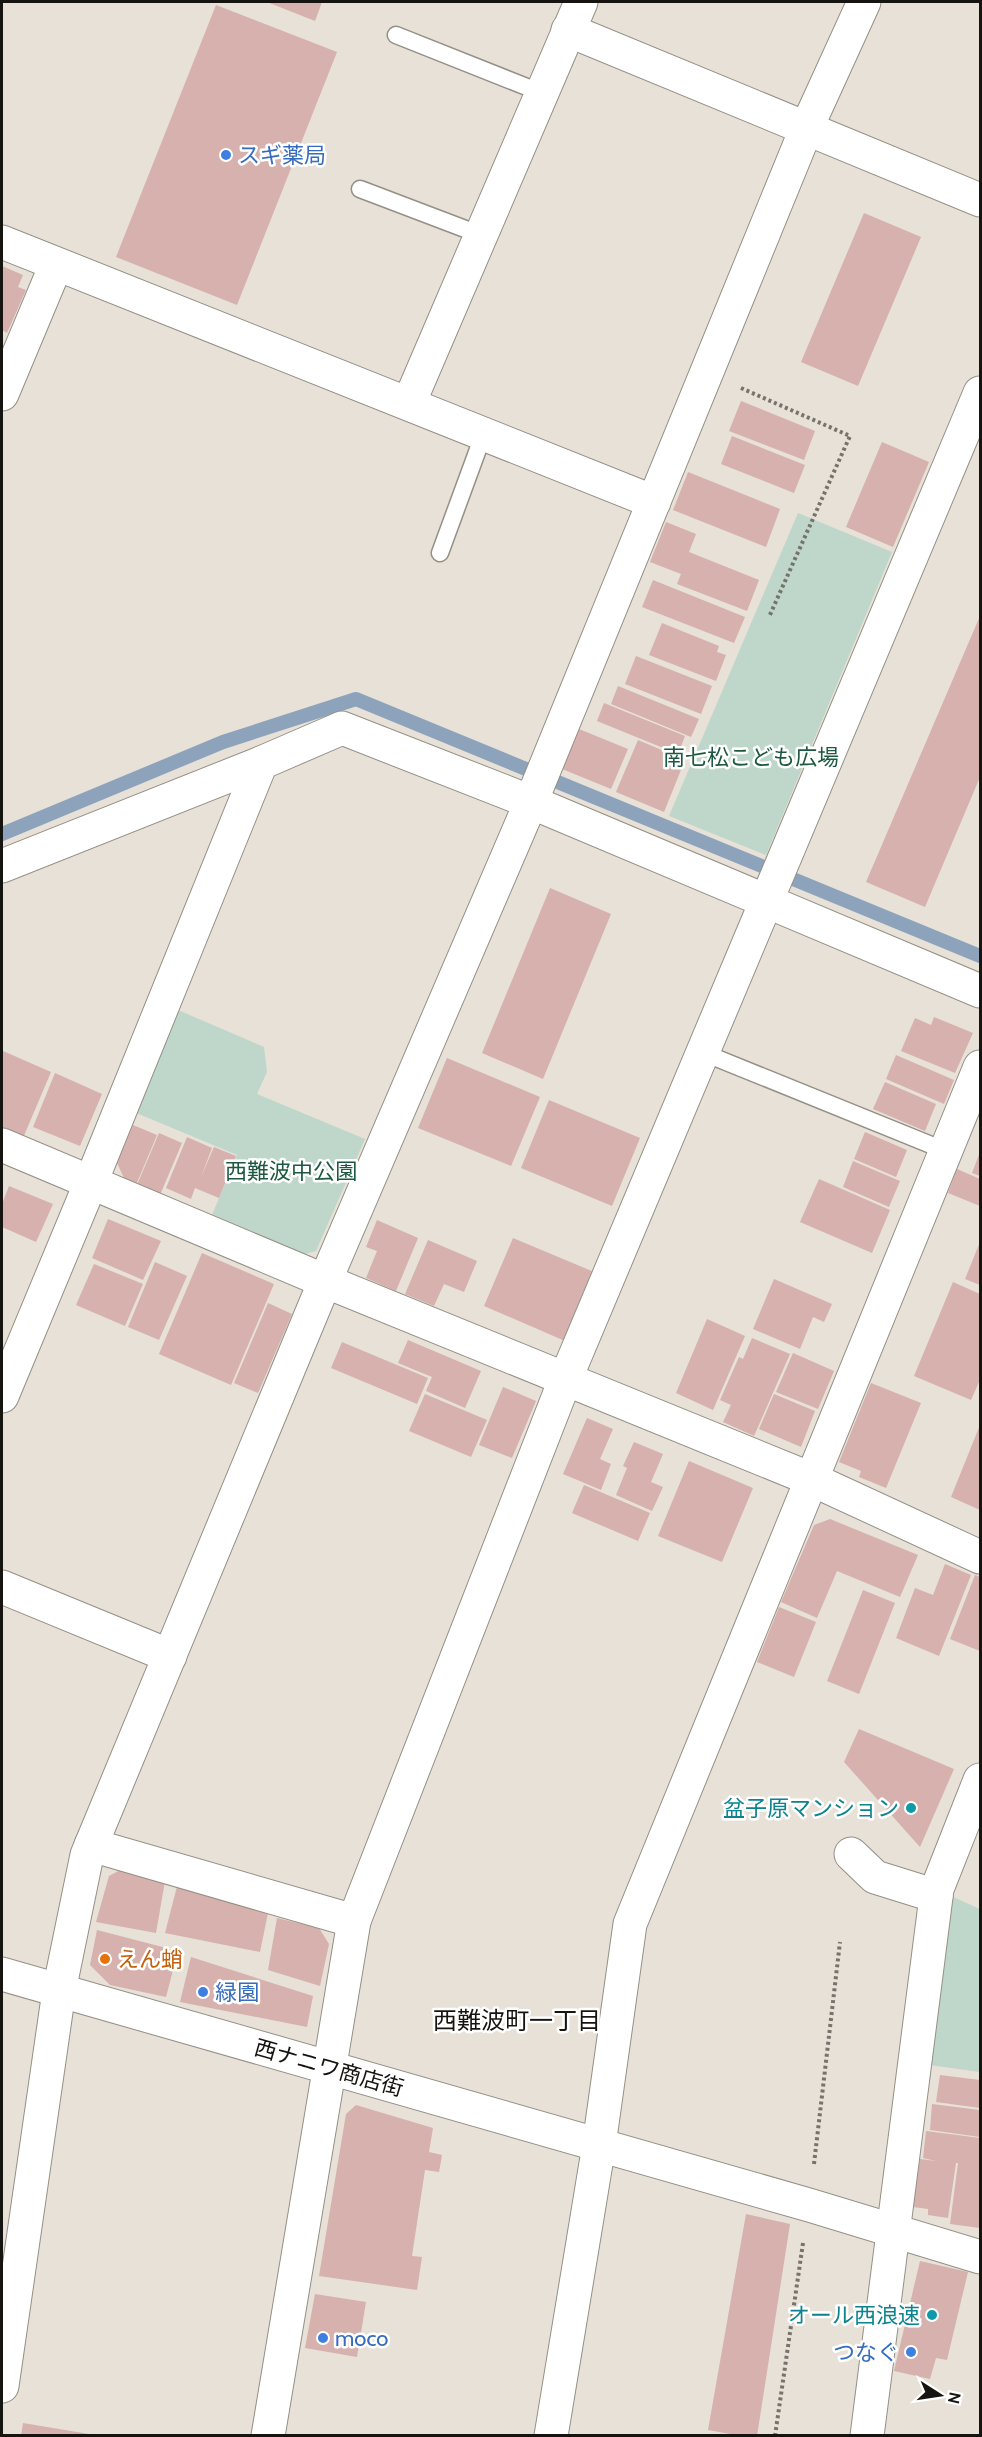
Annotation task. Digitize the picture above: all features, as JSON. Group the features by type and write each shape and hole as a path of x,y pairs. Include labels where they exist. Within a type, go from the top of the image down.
{"street":[{"path":"2,2386 59,1991 87,1855 325,1281 531,802 807,127 864,2"},
{"path":"410,403 575,16 807,127 981,200"},
{"path":"2,242 654,502"},
{"path":"2,394 56,265"},
{"path":"268,2436 354,1921 565,1380 981,393"},
{"path":"2,866 261,763 342,728 531,802 981,991"},
{"path":"2,1396 261,763"},
{"path":"551,2436 594,2178 630,1924 981,1067"},
{"path":"2,1145 565,1380 812,1479 981,1557"},
{"path":"2,1587 170,1656"},
{"path":"867,2436 936,1896 981,1780"},
{"path":"91,1845 354,1921"},
{"path":"851,1854 875,1877 936,1896"},
{"name":"西ナニワ商店街","path":"2,1974 809,2205 981,2257"}],"lane":[{"path":"396,35 542,93"},
{"path":"360,189 481,235"},
{"path":"440,553 484,433"},
{"path":"704,1053 946,1151"}],"path":[{"path":"706,373 850,436 769,617"},
{"path":"775,2436 809,2205 840,1942"}],"green space":[{"name":"南七松こども広場","path":"798,513 892,552 766,855 669,816"},
{"name":"西難波中公園","path":"178,1010 264,1047 267,1072 257,1094 365,1139 316,1251 305,1254 212,1215 237,1155 134,1112"},
{"path":"953,1897 980,1909 980,2072 929,2065"}],"building":[{"path":"267,2 322,2 315,21"},
{"name":"スギ薬局","path":"216,5 337,52 237,305 116,257"},
{"path":"864,213 921,237 858,386 801,362"},
{"path":"2,266 23,275 18,287 26,290 7,333 2,330"},
{"path":"741,401 815,431 804,460 729,431"},
{"path":"732,436 805,465 794,493 721,464"},
{"path":"882,442 929,462 893,547 846,527"},
{"path":"688,472 780,509 766,547 673,510"},
{"path":"666,522 696,534 689,552 759,580 747,611 677,584 681,574 650,562"},
{"path":"653,580 745,617 734,643 642,607"},
{"path":"980,616 980,777 925,907 866,882"},
{"path":"662,623 719,646 717,652 726,655 716,681 649,655"},
{"path":"636,656 712,686 701,714 625,684"},
{"path":"618,686 699,719 691,737 611,704"},
{"path":"604,703 685,736 678,754 597,721"},
{"path":"579,729 628,749 611,789 562,769"},
{"path":"638,740 685,760 664,812 616,792"},
{"path":"550,888 611,914 543,1079 482,1053"},
{"path":"934,1017 973,1033 955,1073 901,1051 915,1018 931,1025"},
{"path":"3,1051 51,1072 23,1138 2,1129"},
{"path":"896,1055 954,1080 944,1104 886,1079"},
{"path":"447,1058 540,1097 511,1166 418,1128"},
{"path":"55,1073 102,1094 80,1146 33,1127"},
{"path":"885,1082 936,1104 925,1131 873,1109"},
{"path":"549,1100 640,1138 612,1206 521,1168"},
{"path":"133,1125 157,1135 136,1185 125,1180 117,1163"},
{"path":"865,1132 907,1150 896,1177 854,1159"},
{"path":"159,1133 182,1143 160,1195 137,1185"},
{"path":"187,1137 212,1148 201,1177 214,1147 236,1156 219,1198 195,1188 191,1199 166,1188"},
{"path":"980,1152 980,1176 972,1173"},
{"path":"853,1161 900,1181 889,1207 843,1187"},
{"path":"957,1169 980,1179 980,1206 948,1193"},
{"path":"819,1179 890,1210 872,1253 800,1222"},
{"path":"9,1186 53,1204 36,1242 2,1227 2,1204"},
{"path":"108,1219 161,1241 143,1280 92,1258"},
{"path":"377,1220 418,1238 396,1291 366,1278 377,1251 366,1247"},
{"path":"513,1238 594,1272 565,1341 484,1306"},
{"path":"428,1240 477,1261 464,1292 444,1284 434,1306 405,1294"},
{"path":"980,1242 980,1285 965,1279"},
{"path":"202,1253 274,1284 231,1385 159,1354"},
{"path":"155,1262 187,1276 159,1340 128,1327"},
{"path":"94,1264 143,1284 125,1326 76,1305"},
{"path":"774,1279 832,1304 824,1322 813,1317 800,1349 753,1329"},
{"path":"953,1282 980,1294 980,1382 971,1400 914,1376"},
{"path":"268,1303 292,1314 258,1393 234,1383"},
{"path":"707,1319 745,1336 713,1410 676,1393"},
{"path":"752,1338 790,1354 754,1436 723,1422 731,1405 720,1400 739,1357 743,1359"},
{"path":"408,1340 481,1371 465,1408 426,1391 432,1377 398,1363"},
{"path":"342,1342 428,1378 417,1404 331,1368"},
{"path":"793,1353 834,1371 818,1409 776,1392"},
{"path":"871,1383 921,1403 886,1488 859,1477 861,1471 839,1462"},
{"path":"503,1387 536,1401 512,1458 479,1445"},
{"path":"425,1394 487,1420 471,1457 409,1431"},
{"path":"774,1394 815,1411 801,1447 759,1429"},
{"path":"587,1418 613,1429 600,1459 611,1464 601,1490 563,1474"},
{"path":"980,1425 980,1510 951,1497"},
{"path":"634,1442 663,1454 651,1482 663,1487 652,1511 616,1495 627,1468 623,1466"},
{"path":"689,1461 753,1488 722,1562 658,1536"},
{"path":"584,1485 650,1513 638,1541 572,1513"},
{"path":"830,1519 918,1555 900,1597 837,1571 817,1618 781,1602 814,1525"},
{"path":"945,1564 971,1575 939,1656 896,1638 915,1588 933,1595"},
{"path":"975,1575 980,1577 980,1651 950,1639"},
{"path":"863,1590 895,1603 859,1694 827,1681"},
{"path":"779,1607 816,1622 794,1677 757,1662"},
{"name":"盆子原マンション","path":"859,1729 954,1769 920,1847 844,1762"},
{"path":"122,1869 165,1881 156,1933 96,1922 109,1876"},
{"path":"181,1871 268,1913 260,1952 165,1933"},
{"path":"277,1918 319,1928 329,1944 320,1986 268,1970"},
{"path":"97,1930 178,1951 166,1997 110,1985 90,1965"},
{"path":"191,1957 313,1996 307,2027 180,2002"},
{"path":"940,2075 980,2080 980,2108 936,2102"},
{"path":"932,2104 980,2110 980,2137 930,2130"},
{"path":"356,2105 433,2128 429,2152 442,2155 439,2172 425,2170 412,2256 422,2257 417,2290 319,2276 346,2114"},
{"path":"926,2131 980,2138 980,2228 950,2224 958,2163 956,2163 948,2218 928,2215 928,2209 913,2207 920,2159 936,2161 923,2158"},
{"path":"746,2214 790,2224 757,2436 741,2436 708,2430"},
{"name":"オール西浪速","path":"920,2261 968,2272 947,2360 936,2358 930,2379 894,2371"},
{"path":"315,2294 366,2302 357,2357 305,2348"},
{"path":"23,2423 89,2434 89,2436 21,2436"}],"waterway":[{"path":"2,834 223,742 356,699 980,956"}],"place":[{"name":"スギ薬局","path":"226,155"},
{"name":"盆子原マンション","path":"911,1808"},
{"name":"えん蛸","path":"105,1959"},
{"name":"緑園","path":"203,1992"},
{"name":"オール西浪速","path":"932,2315"},
{"name":"moco","path":"323,2338"},
{"name":"つなぐ","path":"911,2352"}],"district":[{"name":"西難波町一丁目","path":"517,2020"}]}
